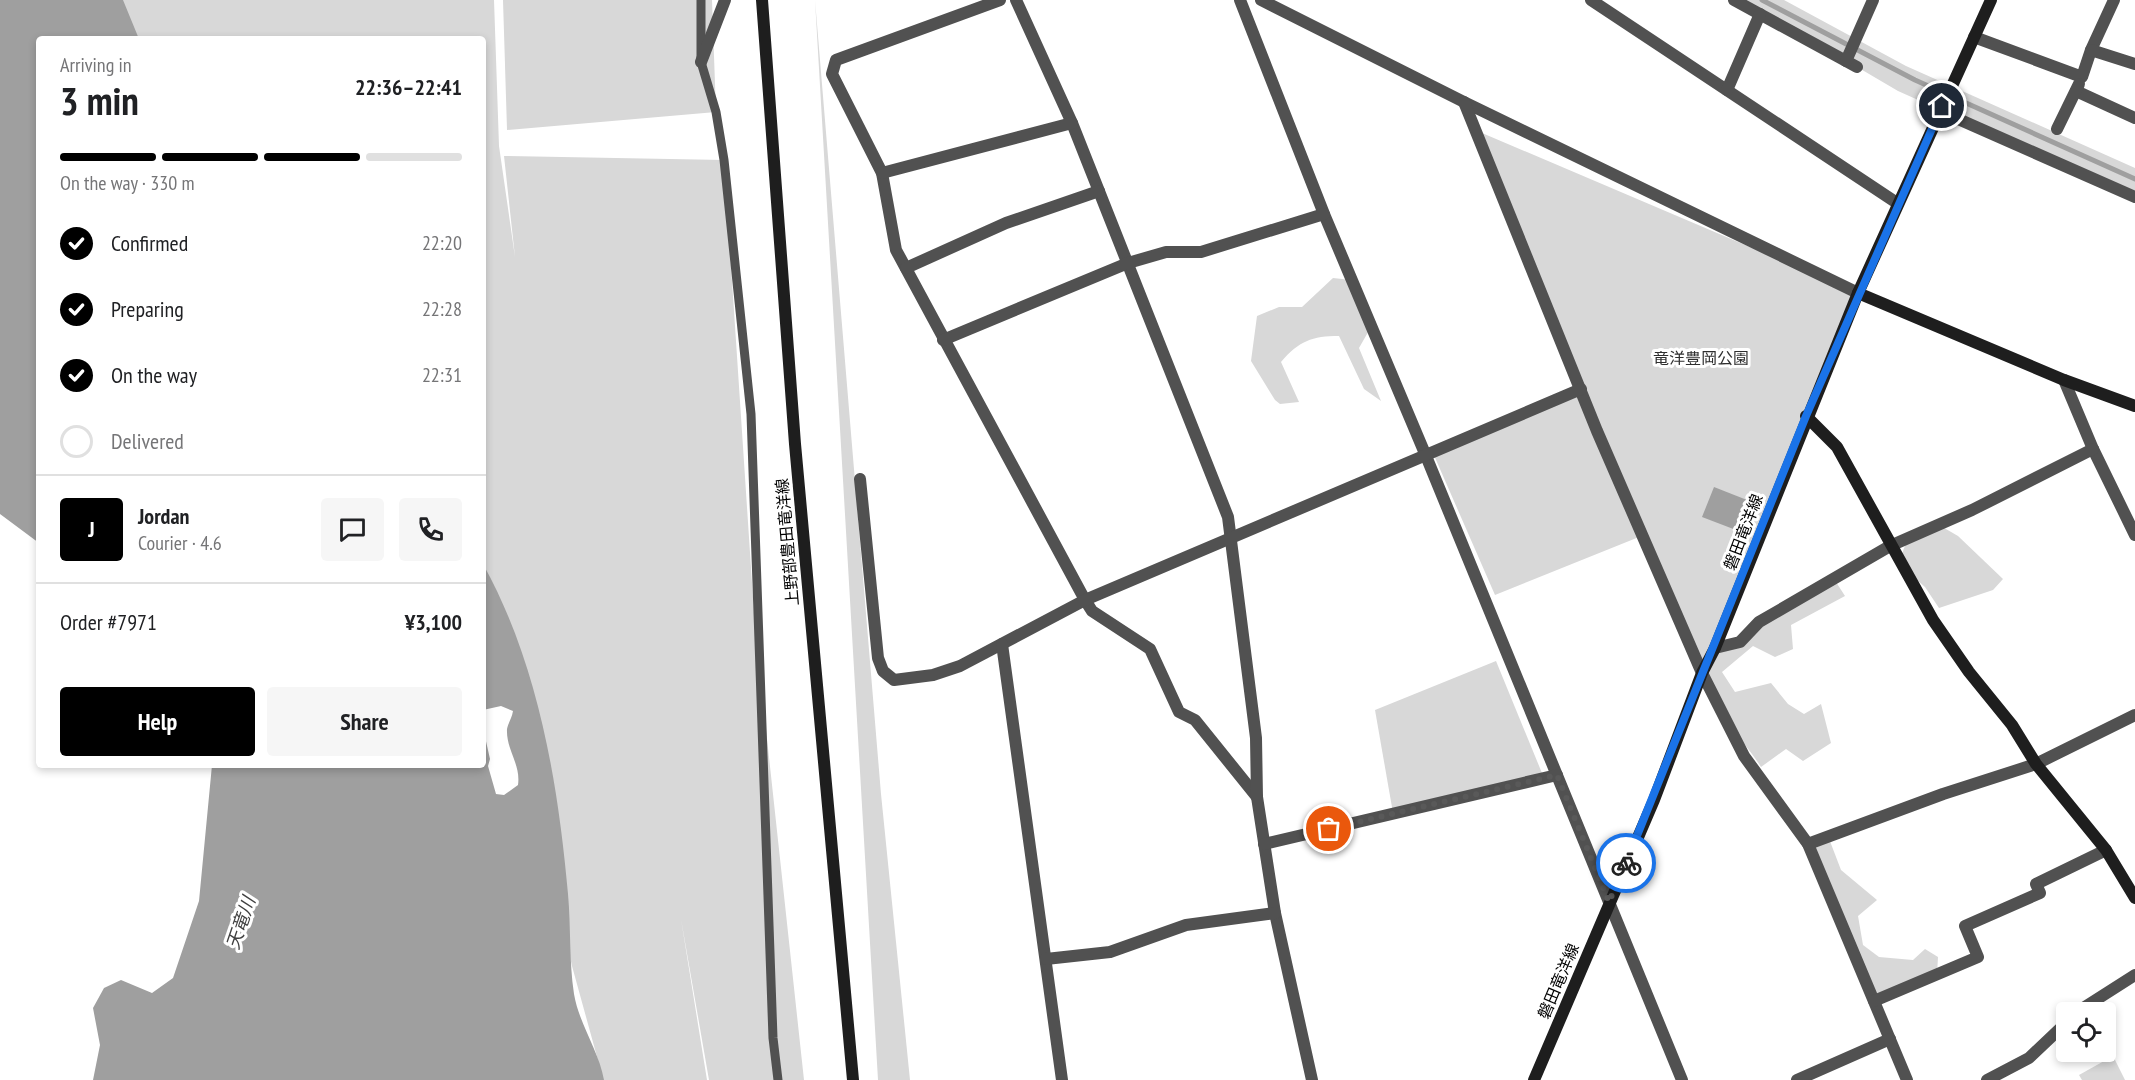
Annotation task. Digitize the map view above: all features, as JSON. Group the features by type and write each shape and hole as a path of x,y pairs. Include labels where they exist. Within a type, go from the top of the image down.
{"main road":[{"name":"上野部豊田竜洋線","path":"762,0 795,444 853,1080"},
{"name":"磐田竜洋線","path":"1534,1080 1654,800 1702,673 1715,648 1806,416 1858,293 1991,0"},
{"path":"1858,293 2064,380 2135,406"},
{"path":"1806,416 1837,447 1933,620 1969,672 2012,725 2036,764 2106,850 2135,898"}],"street":[{"path":"701,62 725,0"},
{"path":"1000,0 836,60 832,74 882,173 896,250 943,340 993,425 1026,494 1085,600 1092,611 1150,649 1179,712 1195,720 1257,797"},
{"path":"1016,0 1072,123 1228,517 1256,738 1257,797 1264,844 1275,913 1312,1080"},
{"path":"1240,0 1323,214 1426,456 1682,1080"},
{"path":"1261,0 1464,102 1858,293"},
{"path":"1591,0 1897,203"},
{"path":"1734,0 1851,64 1873,0"},
{"path":"2057,129 2076,91 2091,50 2114,0"},
{"path":"1727,90 1760,14"},
{"path":"1974,37 2082,77"},
{"path":"2091,50 2135,64"},
{"path":"2076,91 2135,118"},
{"path":"1464,102 1581,389 1702,673 1744,756 1808,844 1907,1080"},
{"path":"1941,108 2135,197"},
{"path":"882,173 991,147 1072,123"},
{"path":"906,268 1006,223 1099,191"},
{"path":"943,340 1128,263 1166,252 1202,252 1323,214"},
{"path":"2064,380 2093,449 2135,535"},
{"path":"860,478 878,658 883,671 894,680 933,675 960,666 1085,600 1581,389"},
{"path":"1715,648 1740,642 1759,622 1890,546 1972,510 2093,449"},
{"path":"1002,644 1062,1080"},
{"path":"1808,844 1943,794 2036,764 2135,715"},
{"path":"1264,844 1557,775"},
{"path":"1874,1001 1978,957 1965,926 2040,893 2037,884 2106,850"},
{"path":"1046,959 1110,952 1186,925 1275,913"},
{"path":"2093,1002 2135,975"},
{"path":"1987,1080 2029,1058 2056,1032"},
{"path":"1797,1080 1890,1039"}],"lane":[{"path":"701,0 701,62 716,112 724,160 751,414 773,1038 778,1080"}],"green space":[{"path":"119,0 494,0 499,146 515,257 504,156 724,160 755,628 804,1080 709,1080 681,919 707,1080 601,1080 599,1064 572,966 486,579 486,36 137,36"},
{"path":"503,0 712,0 716,112 507,130"},
{"path":"815,0 881,794 910,1080 878,1080"},
{"path":"1743,0 1784,0 1906,66 2135,168 2135,197 1898,91"},
{"name":"竜洋豊岡公園","path":"1475,130 1858,293 1702,673 1644,535 1495,595 1433,453 1582,391"},
{"path":"1333,278 1351,280 1371,327 1359,348 1381,401 1364,389 1339,336 1329,336 1307,341 1294,349 1281,362 1299,402 1280,404 1275,400 1251,361 1257,316 1279,307 1302,307"},
{"path":"1939,525 1958,536 2003,579 1993,590 1939,608 1925,587 1902,567 1904,549 1911,538"},
{"path":"1836,582 1845,596 1791,625 1793,649 1775,657 1753,646 1722,672 1735,692 1771,683 1788,704 1804,714 1821,704 1831,743 1803,761 1786,749 1761,767 1721,711 1714,696 1709,681 1709,665 1715,648 1739,647 1759,622"},
{"path":"1496,661 1544,778 1393,813 1375,710"},
{"path":"1828,836 1841,870 1877,900 1858,916 1863,945 1879,957 1913,960 1925,949 1938,957 1937,974 1874,1001 1811,843"},
{"path":"2102,1062 2116,1062 2125,1080 2082,1080 2079,1075"}],"water":[{"path":"0,0 123,0 138,36 36,36 36,541 0,514"},
{"path":"1714,487 1747,500 1736,530 1702,517"},
{"name":"天竜川","path":"486,570 518,642 542,724 564,852 574,994 604,1080 93,1080 100,1045 93,1008 104,988 121,980 152,993 173,978 199,901 212,768 486,768 486,741 490,759 488,766 496,794 504,795 518,785 518,777 507,737 513,711 501,706 486,709"}],"waterway":[{"path":"1762,0 1915,80 2135,179"}],"way so far":[{"path":"1329,829 1557,775 1609,902 1626,863"}],"route":[{"path":"1626,863 1654,800 1702,673 1715,648 1806,416 1897,203 1942,106"}]}
